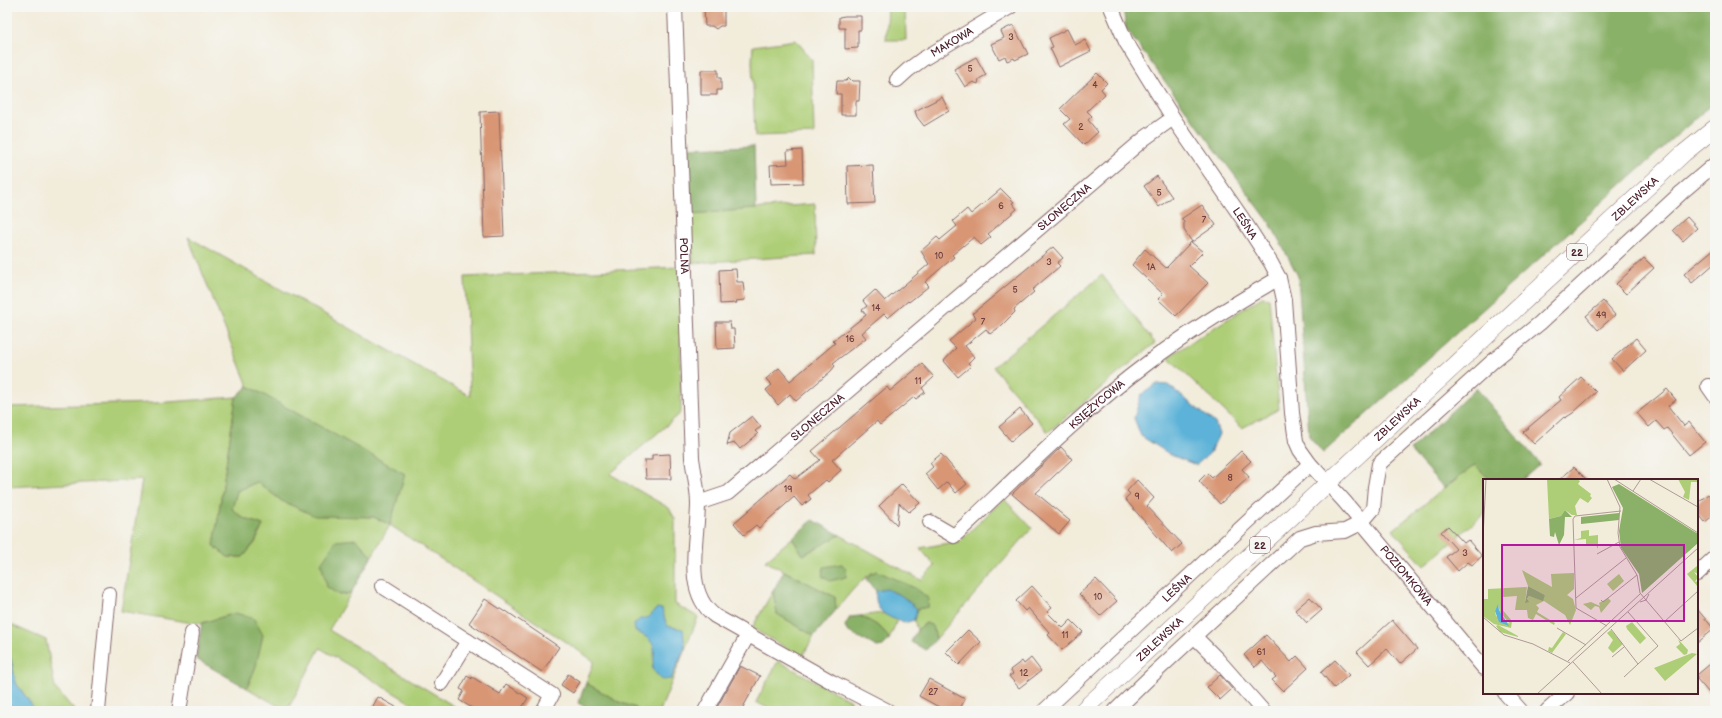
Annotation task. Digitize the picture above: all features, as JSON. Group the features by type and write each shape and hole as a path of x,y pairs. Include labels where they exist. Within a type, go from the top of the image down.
{"main road":[{"name":"ZBLEWSKA","path":"1082,711 1678,159 1715,128"}],"street":[{"name":"POLNA","path":"675,7 692,458 698,503"},
{"name":"MAKOWA","path":"897,80 923,59 1010,7"},
{"name":"LEŚNA","path":"1111,7 1126,42 1173,118 1242,218 1279,278 1284,300 1296,441 1300,450 1310,464 1327,483"},
{"name":"SŁONECZNA","path":"698,503 728,493 1145,138 1173,118"},
{"name":"ZBLEWSKA","path":"1115,711 1300,538 1316,533 1345,531 1361,523 1373,509 1379,464 1493,361 1540,323 1682,192 1715,164"},
{"name":"KSIĘŻYCOWA","path":"930,522 954,536 1074,423 1148,362 1223,311 1279,278"},
{"name":"LEŚNA","path":"1044,711 1310,464"},
{"name":"POZIOMKOWA","path":"1327,483 1483,667"},
{"path":"698,503 695,554 696,574 700,598 705,607 715,616 748,635 832,682 888,711"},
{"path":"1698,573 1715,557"},
{"path":"382,586 552,695 542,711"},
{"path":"98,711 109,594"},
{"path":"179,711 192,633"},
{"path":"706,711 748,635"},
{"path":"1194,636 1218,660 1263,711"},
{"path":"442,683 468,641"},
{"path":"1506,694 1521,711"},
{"path":"1547,711 1566,694"}],"green space":[{"path":"888,7 905,7 906,40 886,40"},
{"path":"1123,7 1715,7 1715,101 1323,453 1309,436 1298,276 1270,223 1126,29"},
{"path":"796,40 812,60 814,134 755,136 752,61 753,46"},
{"path":"754,146 756,209 691,214 689,148"},
{"path":"815,204 816,255 693,263 691,214"},
{"path":"188,237 470,396 465,277 680,267 681,413 610,474 669,508 675,519 675,604 698,617 660,711 638,711 636,708 621,703 586,683 594,661 390,525 404,474 248,386"},
{"path":"1102,275 1155,343 1048,432 993,367"},
{"path":"1262,297 1269,298 1279,409 1242,428 1168,357"},
{"path":"248,386 405,474 390,525 374,517 315,516 282,501 257,482 237,491 232,509 243,518 263,525 255,542 243,557 228,557 214,546 236,397"},
{"path":"1476,388 1540,464 1523,479 1489,479 1475,465 1444,488 1410,450"},
{"path":"236,397 214,546 228,557 243,557 255,543 263,525 243,518 232,509 237,491 257,482 282,501 350,516 374,517 390,525 372,556 356,539 339,595 351,593 329,630 462,711 424,711 320,648 287,711 247,688 256,666 236,613 202,623 186,622 121,611 142,480 7,487 7,407 155,403"},
{"path":"1475,465 1489,479 1483,479 1483,515 1424,566 1393,530 1444,488"},
{"path":"1004,499 1032,528 936,639 933,626 926,623 917,630 914,620 917,609 928,607 916,589 877,571 860,582 836,610 835,597 765,561 792,538 803,555 840,535 921,580 935,566 920,548 960,541"},
{"path":"813,520 840,535 803,555 792,538"},
{"path":"356,539 372,556 351,593 339,595 327,587 321,563 336,541"},
{"path":"842,564 846,569 846,577 830,581 822,576 824,567"},
{"path":"784,571 835,597 836,610 814,636 777,614 773,591"},
{"path":"877,571 917,589 929,599 928,607 917,609 903,597 894,592 883,590 876,591 866,579 870,574"},
{"path":"773,591 777,614 814,636 802,657 752,628"},
{"path":"236,613 254,619 263,635 256,666 247,688 196,659 202,623"},
{"path":"882,613 897,620 889,640 881,628 860,616"},
{"path":"860,616 877,625 887,635 889,640 883,646 877,647 847,631 845,626 850,617"},
{"path":"7,623 46,640 55,688 75,711 36,711 16,683 7,648"},
{"path":"926,623 933,626 936,639 926,650 911,642 917,630"},
{"path":"778,661 851,701 843,711 773,711 756,702"},
{"path":"586,683 621,703 636,708 638,711 593,711 578,703"}],"water":[{"path":"1157,384 1168,385 1215,423 1219,434 1210,453 1196,465 1171,455 1141,436 1134,418 1141,395"},
{"path":"886,589 902,596 917,609 914,620 904,623 892,618 879,609 876,591"},
{"path":"657,608 662,609 667,626 683,629 685,648 671,679 662,680 652,669 654,656 653,646 648,638 635,631 634,624 640,619 649,617"},
{"path":"7,648 16,683 36,711 7,711"}],"building":[{"path":"704,7 718,7 718,10 724,10 724,26 720,26 716,29 712,26 705,26"},
{"path":"861,16 861,30 858,30 858,48 845,49 845,28 839,28 839,17"},
{"path":"1013,25 1028,54 1015,60 1014,58 1007,61 1005,56 999,59 991,44 1004,38 1001,31"},
{"path":"1067,29 1075,45 1085,40 1091,51 1059,67 1050,48 1053,47 1049,38"},
{"path":"976,57 986,75 979,79 978,84 973,82 965,87 954,69"},
{"path":"701,70 718,70 718,78 721,78 721,90 717,90 717,95 701,95"},
{"path":"1097,73 1107,83 1101,89 1105,94 1087,111 1092,116 1088,120 1098,132 1084,145 1064,124 1070,119 1060,109"},
{"path":"849,78 852,81 860,81 859,101 856,101 856,115 841,115 841,94 836,94 837,81 846,81"},
{"path":"942,97 949,111 924,126 917,117 915,111"},
{"path":"499,111 504,236 484,237 480,112"},
{"path":"802,150 803,183 771,184 770,165 788,164 787,151"},
{"path":"873,165 875,203 848,204 847,166"},
{"path":"1157,176 1172,197 1159,207 1144,186"},
{"path":"1001,189 1014,202 1012,203 1017,209 988,234 991,237 981,245 974,237 952,255 954,257 925,282 929,286 888,318 884,314 862,333 866,338 833,363 835,366 831,371 796,401 790,394 778,405 766,390 772,385 766,379 779,368 790,381 835,343 833,341 866,315 862,310 867,306 863,301 875,290 885,301 929,264 921,251 937,237 940,240 957,226 953,221 967,209 971,214"},
{"path":"1202,205 1216,225 1192,242 1184,230 1184,222 1181,219"},
{"path":"1687,217 1697,228 1683,241 1673,230"},
{"path":"1191,242 1203,252 1189,266 1208,283 1176,316 1158,299 1163,294 1132,265 1145,249 1166,268"},
{"path":"1053,247 1063,258 1057,263 1060,266 1032,290 1034,292 1014,309 1015,312 1001,326 990,334 986,329 965,346 974,357 968,363 971,366 958,377 944,361 956,348 949,341 976,318 972,314"},
{"path":"1715,248 1715,263 1692,283 1684,274"},
{"path":"1644,258 1654,268 1626,294 1616,284"},
{"path":"736,269 737,282 743,282 745,300 736,301 737,303 720,304 719,270"},
{"path":"1603,301 1615,315 1598,330 1586,316"},
{"path":"716,322 730,322 731,329 734,329 735,348 717,349"},
{"path":"1636,338 1646,350 1623,371 1612,359"},
{"path":"922,364 934,377 922,388 925,392 916,399 914,397 880,425 877,421 832,460 841,470 828,482 826,480 808,495 811,499 802,506 794,497 759,528 756,525 744,535 734,523 790,474 795,479 820,460 812,451 887,387 890,391"},
{"path":"1581,377 1596,392 1573,413 1565,418 1564,417 1534,444 1523,432 1561,400 1559,397"},
{"path":"1667,389 1676,400 1668,406 1684,426 1689,422 1705,442 1689,455 1667,428 1664,430 1656,421 1649,427 1637,413"},
{"path":"1020,409 1032,423 1011,441 999,427"},
{"path":"752,416 761,427 755,431 758,434 740,449 735,443 727,445 730,433"},
{"path":"1061,447 1072,459 1036,493 1070,521 1059,534 1012,494"},
{"path":"1241,451 1251,461 1242,469 1249,477 1220,504 1199,481 1207,473 1212,478"},
{"path":"670,454 671,479 646,479 645,460 652,460 652,455"},
{"path":"941,454 967,484 956,493 947,482 938,490 925,474 933,467 930,463"},
{"path":"1574,467 1586,479 1560,479"},
{"path":"1137,480 1154,498 1147,506 1182,544 1172,553 1125,499 1130,494 1127,491"},
{"path":"902,484 920,503 909,512 899,503 897,525 879,506"},
{"path":"1708,494 1715,503 1715,514 1705,522 1698,513 1698,502"},
{"path":"1448,526 1464,543 1468,540 1482,556 1472,565 1468,562 1458,571 1446,557 1456,549 1441,532"},
{"path":"1096,579 1117,601 1100,616 1079,594"},
{"path":"1032,586 1052,608 1047,612 1063,628 1071,620 1083,632 1062,650 1048,635 1050,633 1028,608 1025,611 1016,601"},
{"path":"1310,597 1322,610 1307,623 1295,610"},
{"path":"485,599 505,612 506,611 559,647 542,672 469,623"},
{"path":"1698,610 1714,629 1698,642"},
{"path":"1392,620 1417,649 1400,664 1387,649 1369,665 1357,652"},
{"path":"968,630 981,642 959,665 946,652"},
{"path":"1266,635 1291,662 1297,656 1308,668 1283,691 1272,680 1276,677 1262,661 1255,667 1244,655"},
{"path":"1031,658 1041,671 1019,688 1009,676 1013,674 1010,670 1022,661 1024,664"},
{"path":"1335,660 1349,675 1334,688 1321,672"},
{"path":"1710,664 1715,669 1715,689 1709,693 1698,680 1698,674"},
{"path":"740,666 760,676 741,711 715,711"},
{"path":"568,674 580,682 573,693 561,685"},
{"path":"1220,675 1232,689 1220,700 1207,687"},
{"path":"467,676 472,679 472,677 500,694 506,684 528,698 520,711 477,711 459,700 464,691 460,689"},
{"path":"929,679 965,699 959,711 946,711 919,696"},
{"path":"378,697 403,711 370,711"}]}
